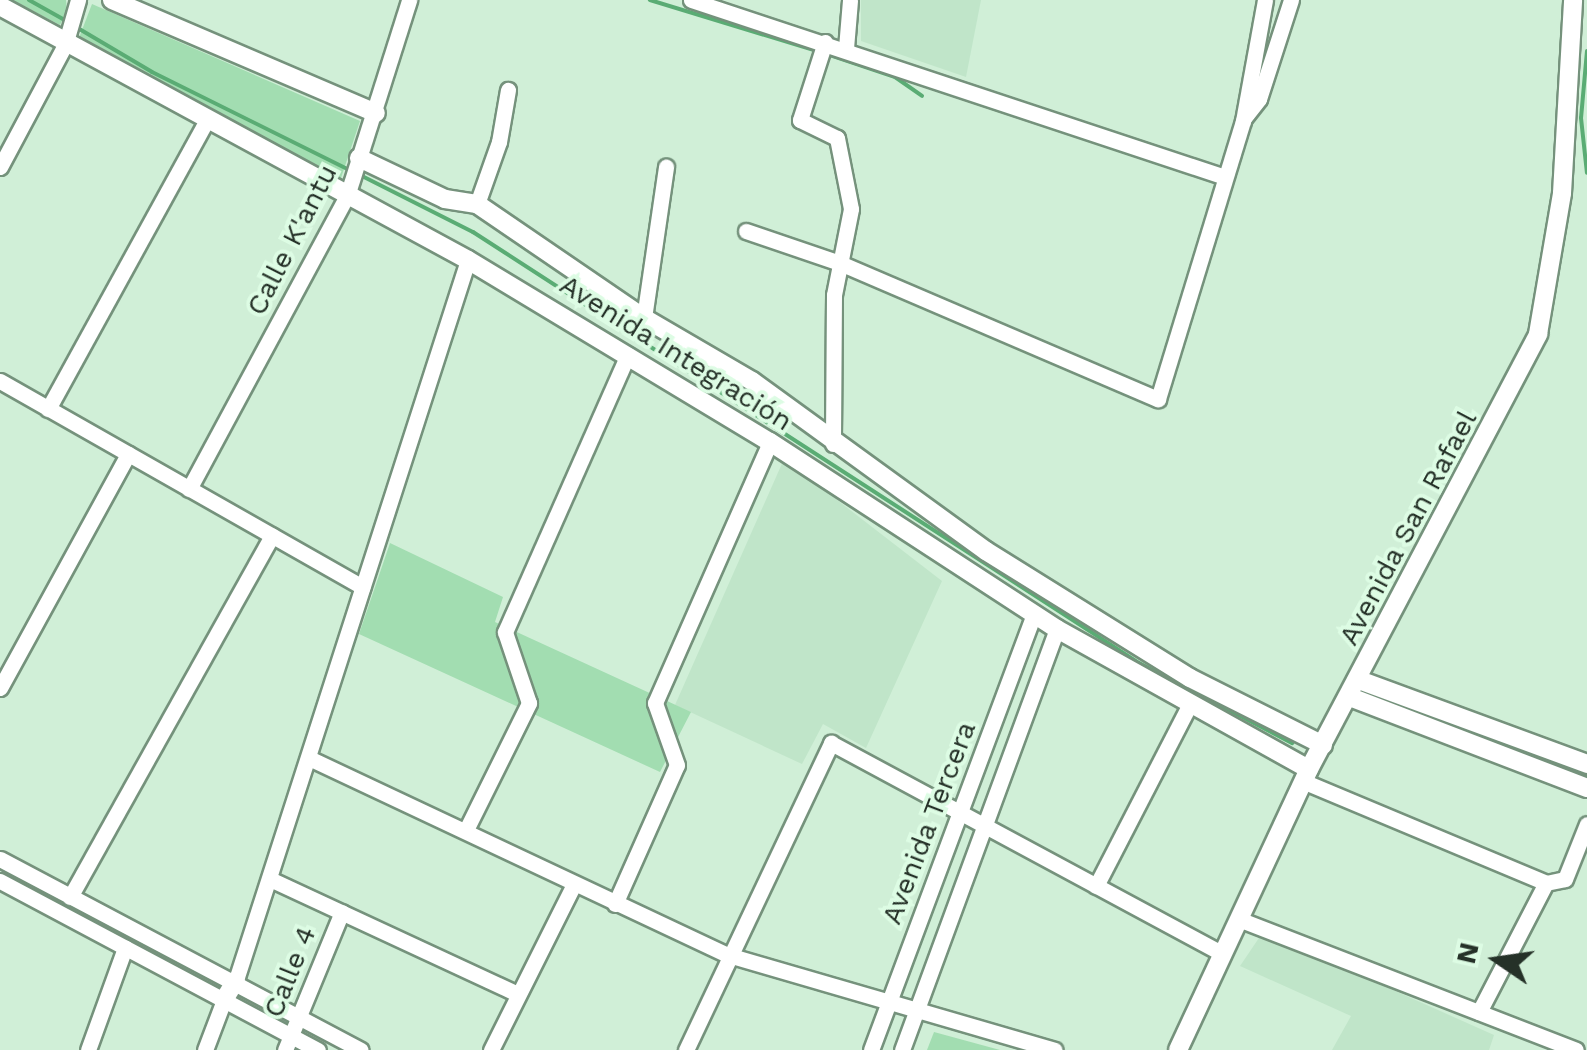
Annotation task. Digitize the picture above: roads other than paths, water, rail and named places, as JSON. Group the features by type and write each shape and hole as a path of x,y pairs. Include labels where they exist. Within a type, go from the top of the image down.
{"street":[{"path":"0,168 66,45 78,0"},
{"path":"112,0 376,113"},
{"name":"Calle K'antu","path":"189,489 354,175 409,0"},
{"path":"691,0 846,48 1160,160 1222,176"},
{"path":"846,48 850,0"},
{"path":"746,231 840,263 1158,398 1222,176 1243,120 1265,0"},
{"path":"1243,120 1259,98 1291,0"},
{"name":"Avenida San Rafael","path":"1178,1050 1307,775 1538,334 1561,208 1572,0"},
{"name":"Avenida Integración","path":"0,6 205,123 354,175 478,204 644,318 752,381 833,444 986,551 1190,678 1323,745"},
{"path":"825,42 800,120 837,138 851,209 834,295 833,444"},
{"path":"478,204 500,142 508,90"},
{"path":"48,409 205,123"},
{"path":"644,318 666,167"},
{"name":"Avenida Integración","path":"354,175 468,260 770,442 1034,614 1307,775"},
{"path":"206,1050 272,880 468,260"},
{"path":"466,830 529,703 506,632 628,355"},
{"path":"0,381 362,587"},
{"path":"614,904 677,765 656,703 770,442"},
{"path":"0,688 128,454"},
{"path":"70,896 272,536"},
{"name":"Avenida Tercera","path":"871,1050 1034,614"},
{"name":"Avenida Tercera","path":"902,1050 1057,628"},
{"path":"1354,689 1587,764"},
{"path":"1354,689 1587,788"},
{"path":"1096,886 1188,706"},
{"path":"686,1050 831,743 1222,954"},
{"path":"310,759 728,955 1054,1050"},
{"path":"1307,775 1546,883 1565,879 1587,824"},
{"path":"0,859 236,980 360,1050"},
{"path":"272,880 518,994"},
{"path":"1479,1012 1546,883"},
{"path":"1,884 224,1000 288,1043 318,1050"},
{"path":"491,1050 574,884"},
{"name":"Calle 4","path":"288,1043 342,912"},
{"path":"1241,920 1576,1050"},
{"path":"88,1050 125,948"}],"waterway":[{"path":"29,0 68,22"},
{"path":"650,0 817,51"},
{"path":"76,27 152,72 351,171"},
{"path":"1587,51 1581,118 1587,173"},
{"path":"827,54 895,77 922,96"},
{"path":"360,175 473,232 1139,663 1292,743"},
{"path":"1374,697 1587,776"}]}
